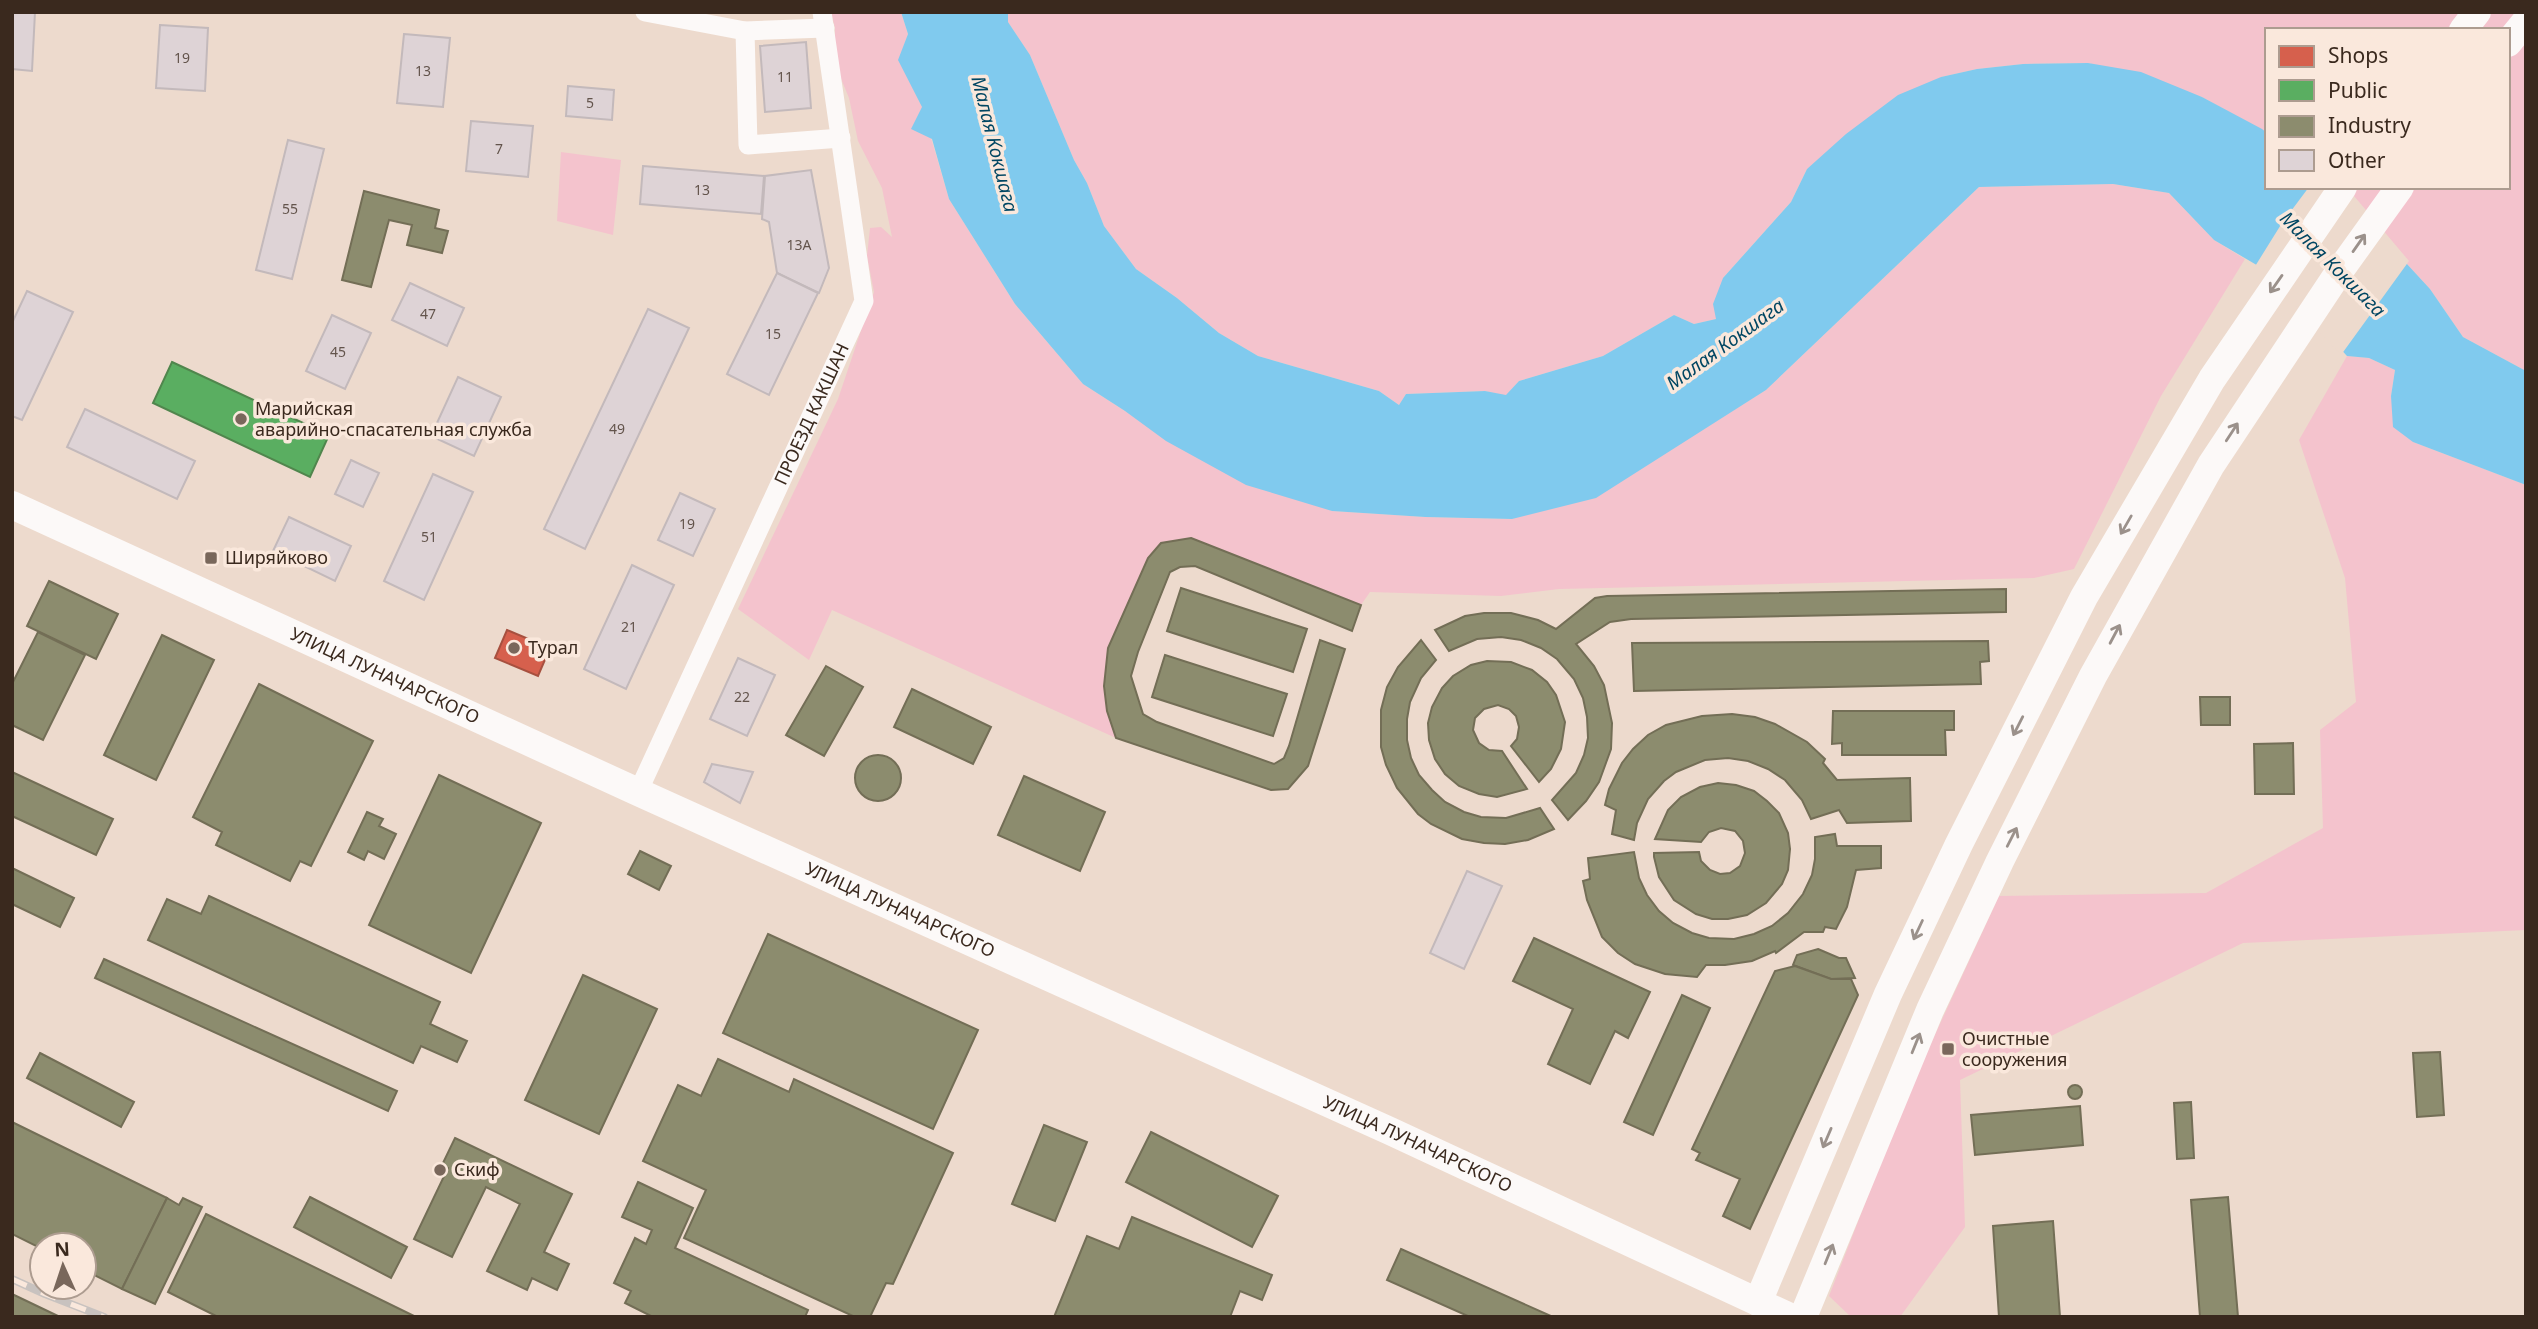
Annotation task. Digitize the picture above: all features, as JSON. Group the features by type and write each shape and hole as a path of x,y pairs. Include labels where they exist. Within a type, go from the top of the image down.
{"main road":[{"path":"2465,28 2477,12"},
{"path":"2510,41 2526,21"},
{"path":"1758,1302 1888,994 1959,844 2084,597 2220,368 2342,189"},
{"path":"1803,1317 1930,1010 1994,873 2093,676 2196,490 2259,390 2399,189"},
{"name":"УЛИЦА ЛУНАЧАРСКОГО","path":"12,505 638,792 1390,1131 1790,1317"}],"street":[{"path":"645,12 746,31 823,20"},
{"name":"ПРОЕЗД КАКШАН","path":"638,792 864,301 823,20"},
{"path":"746,31 748,145 841,138"}],"shaded area":[{"path":"831,12 901,12 908,34 899,60 922,107 949,199 1015,304 1083,384 1125,411 1332,511 1512,519 1697,433 1766,390 1979,187 2113,184 2169,193 2214,240 2245,259 2161,396 2074,569 2034,578 1559,589 1501,596 1370,592 1361,605 1191,538 1170,541 1159,545 1146,561 1110,648 1106,663 1106,696 1116,738 832,610 809,660 738,609 838,399 874,292 867,256 870,228 881,227 892,237 882,188 858,141 849,98 835,64 835,28"},
{"path":"1008,12 2526,12 2526,371 2463,337 2430,289 2338,189 2510,189 2510,28 2265,28 2265,132 2202,97 2088,63 2023,64 1977,69 1941,77 1807,169 1791,202 1723,278 1716,319 1694,324 1674,315 1603,356 1519,381 1506,396 1485,391 1406,394 1399,405 1379,391 1258,356 1219,333 1136,269 1104,226 1030,55 1008,22"},
{"path":"561,152 621,160 613,235 557,221"},
{"path":"2347,356 2369,358 2395,370 2391,396 2413,442 2526,485 2526,930 2243,943 1960,1080 1965,1227 1900,1317 1851,1317 1829,1296 1909,1091 1999,896 2206,893 2323,828 2320,730 2356,702 2345,578 2299,440"}],"water":[{"name":"Малая Кокшага","path":"901,12 1008,12 1008,22 1030,55 1104,226 1136,269 1219,333 1258,356 1379,391 1399,405 1406,394 1485,391 1506,395 1519,381 1603,356 1674,315 1694,324 1716,319 1713,304 1723,278 1791,202 1807,169 1846,134 1898,95 1941,77 1977,69 2023,64 2088,63 2141,72 2202,97 2262,129 2265,131 2265,189 2338,189 2430,289 2463,337 2526,371 2526,485 2413,442 2393,427 2391,396 2395,370 2369,358 2347,356 2272,274 2214,240 2169,193 2113,184 1979,187 1766,390 1596,498 1512,519 1332,511 1246,485 1166,441 1083,384 1015,304 949,199 932,139 911,129 922,107 898,60 908,34"}],"pier":[{"path":"2308,189 2345,189 2354,196 2409,261 2341,355 2269,277 2254,268"}],"building: Shops":[{"path":"507,630 550,648 538,676 495,658"}],"building: Public":[{"name":"Марийская аварийно-спасательная служба","path":"172,362 329,435 310,477 153,403"}],"building: Industry":[{"path":"364,191 439,210 435,228 448,231 442,253 407,245 412,225 389,220 371,287 342,280"},
{"path":"1191,538 1361,605 1352,631 1195,566 1180,567 1170,572 1138,652 1131,676 1143,714 1157,722 1274,764 1284,758 1289,746 1320,640 1345,649 1308,766 1288,789 1271,790 1116,738 1107,711 1104,686 1108,648 1148,558 1161,543"},
{"path":"49,581 118,614 96,659 27,626"},
{"path":"1181,588 1307,629 1293,672 1167,631"},
{"path":"2006,589 2006,612 1631,619 1610,622 1576,644 1594,666 1604,685 1612,723 1611,749 1599,782 1568,820 1552,800 1576,773 1588,738 1583,698 1574,679 1557,659 1541,648 1521,640 1501,637 1477,639 1449,651 1435,630 1465,616 1484,613 1511,613 1538,620 1556,629 1595,598 1607,596"},
{"path":"38,632 85,655 43,740 12,725 12,684"},
{"path":"162,635 214,660 156,780 104,755"},
{"path":"1421,640 1436,660 1421,678 1410,702 1407,719 1407,740 1419,775 1445,802 1464,812 1481,817 1506,818 1540,808 1554,829 1528,840 1505,844 1462,839 1431,824 1418,814 1397,788 1381,747 1381,710 1387,687 1398,667"},
{"path":"1988,641 1989,661 1980,662 1981,684 1634,691 1632,643"},
{"path":"1165,655 1287,694 1273,736 1152,697"},
{"path":"1487,661 1511,662 1532,670 1547,682 1556,695 1565,722 1561,749 1551,769 1539,782 1511,746 1517,739 1519,727 1516,716 1509,709 1498,705 1484,709 1475,718 1473,730 1479,743 1489,750 1502,751 1527,789 1497,797 1479,794 1459,786 1445,774 1435,759 1429,740 1428,723 1432,707 1442,688 1453,676 1471,665"},
{"path":"826,666 863,687 824,756 786,735"},
{"path":"259,684 373,741 311,866 300,861 290,881 216,845 222,832 193,817"},
{"path":"912,689 991,727 973,764 894,727"},
{"path":"2200,697 2230,697 2230,725 2201,725"},
{"path":"1833,711 1954,711 1954,730 1945,730 1946,755 1842,755 1842,743 1832,744"},
{"path":"1732,714 1755,717 1775,724 1807,742 1825,759 1823,763 1837,780 1910,778 1911,821 1847,823 1839,810 1811,819 1802,800 1785,780 1748,761 1728,758 1705,760 1676,772 1664,781 1648,799 1637,823 1634,840 1612,834 1616,810 1605,805 1609,789 1622,763 1633,749 1648,735 1666,725 1702,716"},
{"path":"2293,743 2294,794 2255,794 2254,744"},
{"path":"878,755 895,761 901,778 895,795 878,801 861,795 855,778 861,761"},
{"path":"12,772 113,819 96,855 12,816"},
{"path":"439,775 541,823 471,973 369,925"},
{"path":"1024,776 1105,812 1080,871 998,835"},
{"path":"1718,783 1754,791 1767,801 1779,813 1788,833 1790,849 1788,870 1782,884 1766,903 1747,915 1728,919 1712,919 1696,914 1674,900 1659,877 1654,857 1654,853 1699,852 1701,861 1710,870 1720,874 1730,873 1740,866 1745,853 1743,841 1735,831 1721,828 1709,832 1701,842 1655,839 1668,810 1681,797 1700,787"},
{"path":"367,812 383,819 379,826 396,834 384,859 368,851 364,860 348,852"},
{"path":"1835,834 1837,846 1881,846 1881,868 1856,870 1847,907 1836,929 1825,927 1823,932 1804,932 1776,953 1775,951 1752,961 1706,965 1697,977 1665,974 1635,964 1618,953 1602,937 1587,900 1583,881 1590,879 1588,858 1634,852 1639,878 1647,895 1673,923 1709,938 1734,939 1754,934 1772,926 1788,913 1803,894 1812,875 1815,837"},
{"path":"640,851 671,866 659,890 628,874"},
{"path":"12,868 74,898 60,927 12,904"},
{"path":"209,896 440,1002 430,1024 467,1041 457,1062 421,1046 413,1063 148,940 167,899 201,914"},
{"path":"768,934 978,1030 933,1129 723,1033"},
{"path":"1534,938 1650,992 1628,1038 1615,1031 1590,1084 1548,1064 1573,1009 1513,981"},
{"path":"1818,949 1839,958 1846,958 1855,978 1831,979 1793,965 1797,955"},
{"path":"104,959 397,1091 388,1111 95,978"},
{"path":"1795,966 1831,979 1851,979 1858,995 1750,1229 1723,1216 1740,1179 1696,1160 1700,1153 1692,1149 1775,971"},
{"path":"583,975 657,1009 599,1134 525,1100"},
{"path":"1682,995 1710,1008 1653,1135 1624,1122"},
{"path":"2440,1052 2444,1115 2417,1117 2413,1053"},
{"path":"40,1053 134,1102 121,1127 27,1078"},
{"path":"718,1059 789,1092 794,1079 953,1153 893,1284 886,1283 870,1317 855,1317 684,1238 706,1190 643,1161 678,1085 701,1096"},
{"path":"2072,1085 2078,1085 2082,1092 2078,1099 2072,1099 2068,1095 2068,1089"},
{"path":"2191,1102 2194,1158 2177,1159 2174,1103"},
{"path":"2080,1106 2083,1145 1975,1155 1971,1115"},
{"path":"12,1122 167,1198 122,1289 98,1277 98,1231 28,1231 28,1242 12,1234"},
{"path":"1044,1125 1087,1142 1055,1221 1012,1204"},
{"path":"1151,1132 1278,1196 1252,1247 1126,1182"},
{"path":"455,1138 572,1194 544,1252 569,1264 557,1290 532,1278 527,1290 487,1271 520,1204 486,1187 452,1257 414,1239 448,1168 442,1165"},
{"path":"638,1182 693,1208 675,1248 808,1310 805,1317 653,1317 625,1303 631,1291 614,1283 635,1238 646,1244 652,1230 622,1217"},
{"path":"310,1197 407,1247 391,1278 294,1227"},
{"path":"2228,1197 2238,1317 2200,1317 2191,1200"},
{"path":"167,1198 179,1205 183,1198 202,1207 155,1304 122,1289"},
{"path":"206,1214 416,1317 218,1317 168,1292"},
{"path":"1132,1217 1272,1275 1262,1300 1240,1291 1230,1317 1054,1317 1087,1236 1119,1249"},
{"path":"2053,1221 2060,1317 1999,1317 1993,1226"},
{"path":"1401,1249 1553,1317 1470,1317 1387,1280"},
{"path":"12,1294 60,1317 12,1317"}],"building: Other":[{"path":"12,12 35,12 32,71 12,69"},
{"path":"160,25 208,28 205,91 156,88"},
{"path":"404,34 450,38 443,107 397,103"},
{"path":"806,42 811,108 765,112 760,46"},
{"path":"568,86 614,90 612,120 566,116"},
{"path":"471,121 533,126 528,177 466,171"},
{"path":"288,140 324,149 292,279 256,270"},
{"path":"643,166 764,176 761,214 640,204"},
{"path":"811,170 829,268 819,293 777,273 769,222 762,219 765,176"},
{"path":"777,273 818,293 769,395 727,374"},
{"path":"410,283 464,308 447,346 392,320"},
{"path":"27,291 73,312 22,420 12,416 12,323"},
{"path":"648,309 689,328 585,549 544,529"},
{"path":"332,315 371,333 345,389 306,371"},
{"path":"458,377 501,397 474,456 431,436"},
{"path":"85,409 195,461 177,499 67,447"},
{"path":"351,460 379,473 363,507 335,494"},
{"path":"433,474 473,492 424,600 384,581"},
{"path":"680,493 715,509 693,556 658,540"},
{"path":"289,517 351,546 335,581 273,551"},
{"path":"632,565 674,585 626,689 584,669"},
{"path":"738,658 775,675 747,736 710,719"},
{"path":"712,764 753,772 740,803 704,782"},
{"path":"1467,871 1502,886 1464,969 1430,953"}],"railway":[{"path":"12,1279 104,1317"}],"place":[{"name":"Марийская аварийно-спасательная служба","path":"241,419"},
{"name":"Ширяйково","path":"211,558"},
{"name":"Турал","path":"514,648"},
{"name":"Очистные сооружения","path":"1948,1049"},
{"name":"Скиф","path":"440,1170"}]}
